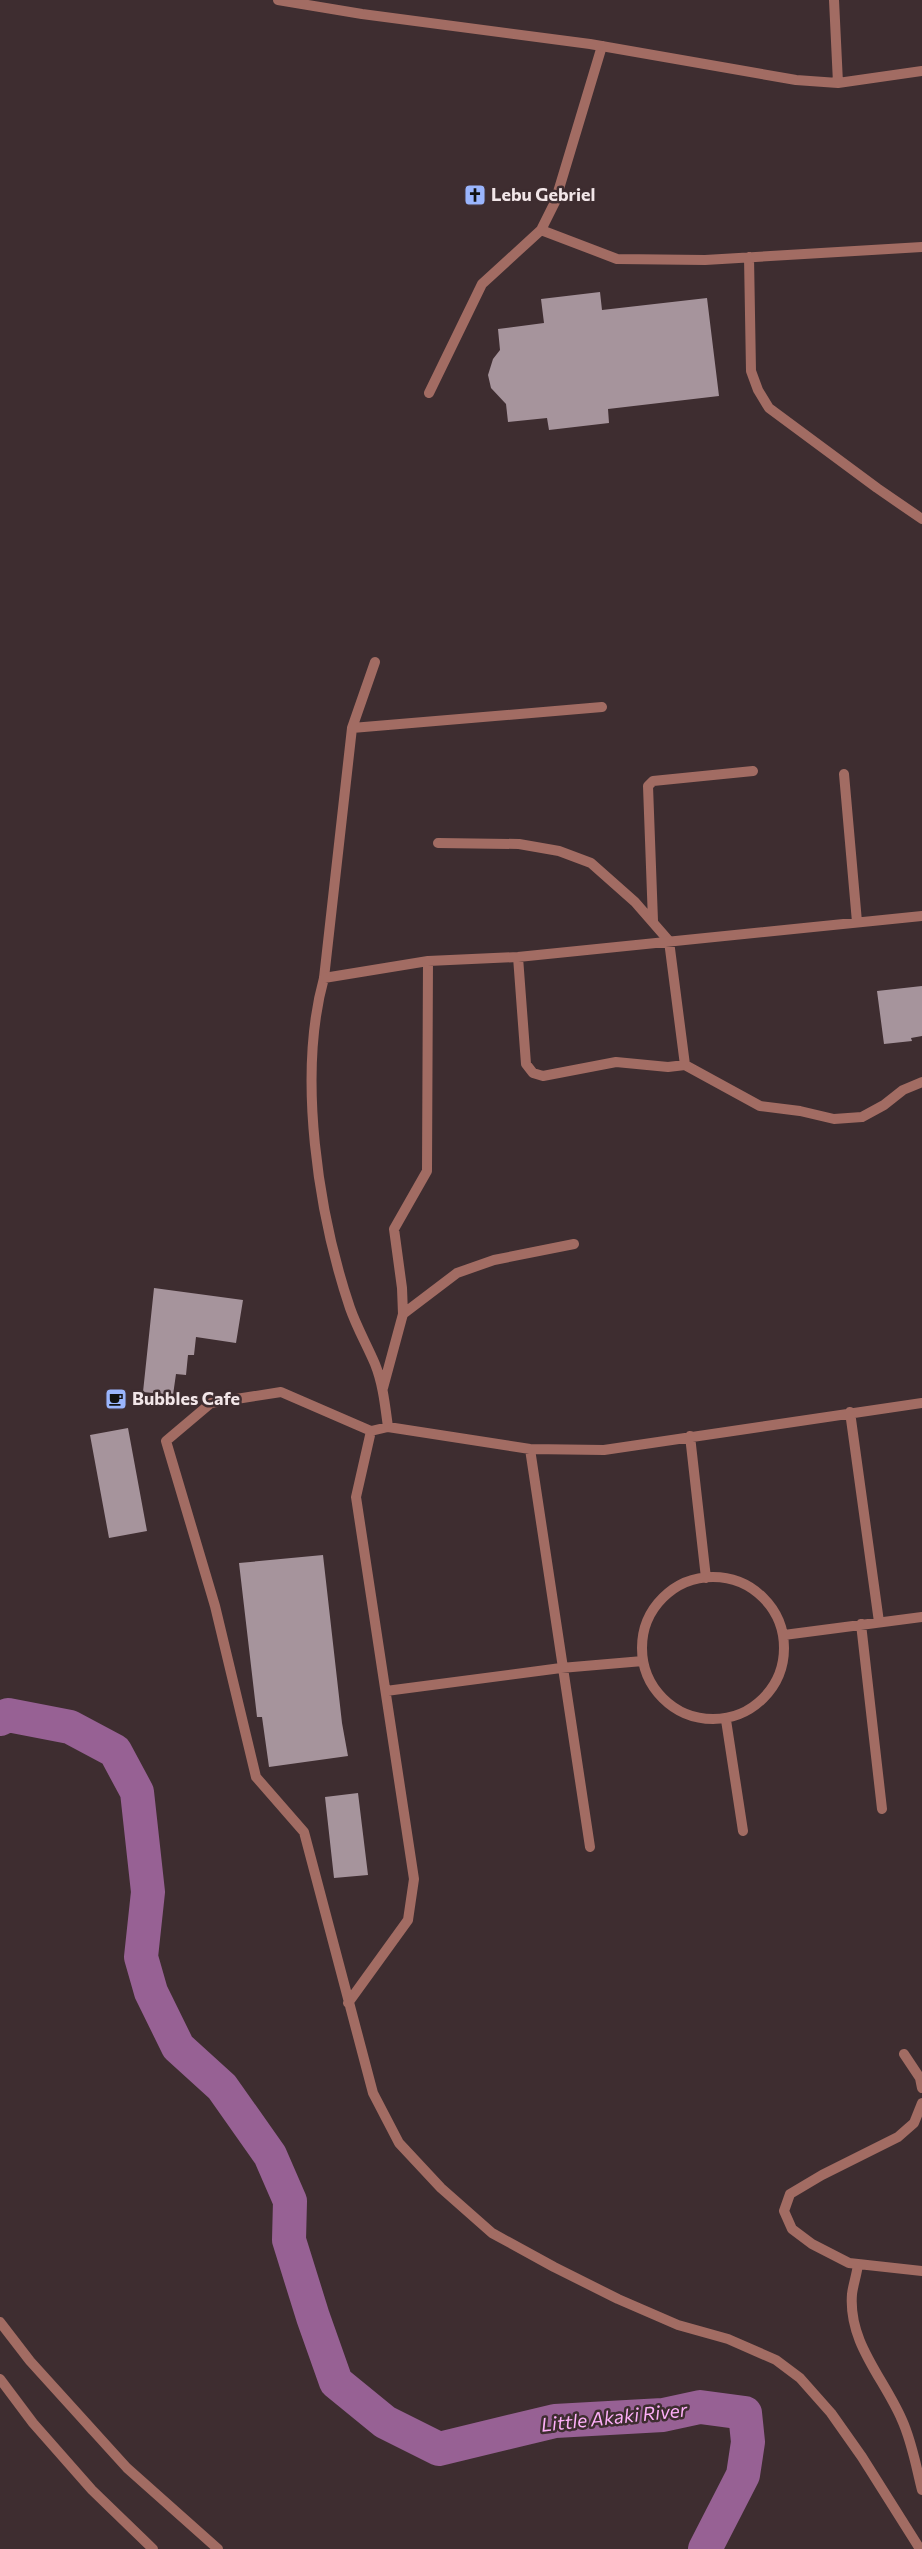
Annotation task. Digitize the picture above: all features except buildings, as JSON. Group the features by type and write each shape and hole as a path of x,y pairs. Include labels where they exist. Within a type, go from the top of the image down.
{"street":[{"path":"278,0 362,14 602,46 796,80 838,84 922,71"},
{"path":"834,0 838,84"},
{"path":"429,393 482,284 541,230 555,202 602,46"},
{"path":"541,230 617,259 749,258 922,247"},
{"path":"749,258 751,371 758,390 769,408 877,488 922,518"},
{"path":"374,662 352,728 324,978 314,1024 312,1055 313,1124 316,1151 338,1268 350,1309 383,1388 388,1427"},
{"path":"352,728 602,707"},
{"path":"653,921 648,786 653,781 752,770"},
{"path":"844,774 857,922"},
{"path":"438,843 519,844 567,854 591,863 653,921 669,941 685,1066"},
{"path":"324,978 428,961 518,957 922,916"},
{"path":"518,957 526,1064 533,1073 543,1076 616,1062 668,1067 685,1066 760,1106 800,1111 834,1119 862,1117 884,1105 903,1090 922,1082"},
{"path":"383,1388 402,1314 402,1288 394,1228 427,1170 428,961"},
{"path":"402,1314 457,1274 494,1260 574,1244"},
{"path":"920,2549 862,2457 831,2413 800,2378 776,2360 728,2339 678,2325 618,2299 492,2233 441,2188 399,2143 372,2093 304,1832 256,1776 215,1606 166,1441 211,1404 281,1392 372,1431 388,1427 530,1449 604,1450 850,1412 922,1403"},
{"path":"850,1412 879,1622"},
{"path":"348,2002 408,1920 414,1879 356,1497 372,1431"},
{"path":"690,1436 706,1578"},
{"path":"530,1449 561,1668 590,1847"},
{"path":"706,1578 728,1579 748,1586 766,1600 778,1618 784,1635 784,1662 776,1682 763,1699 745,1712 726,1720 702,1718 681,1712 663,1699 650,1682 643,1662 642,1638 654,1609 664,1597 683,1584 706,1578"},
{"path":"784,1635 922,1617"},
{"path":"861,1624 882,1809"},
{"path":"386,1691 561,1668 643,1662"},
{"path":"726,1720 743,1831"},
{"path":"904,2054 920,2078 922,2088"},
{"path":"922,2103 914,2123 898,2138 822,2175 790,2194 784,2211 792,2230 812,2244 849,2263 922,2271"},
{"path":"858,2264 852,2293 853,2320 872,2368 902,2419 911,2442 922,2490"},
{"path":"0,2322 30,2361 127,2468 218,2549"},
{"path":"0,2379 33,2423 92,2490 153,2549"}],"waterway":[{"name":"Little Akaki River","path":"0,1719 8,1715 70,1727 115,1751 137,1792 148,1892 141,1957 151,1992 178,2047 222,2087 270,2155 290,2201 289,2240 336,2382 385,2422 439,2449 555,2421 663,2415 700,2407 745,2413 748,2442 743,2475 705,2549"}],"place":[{"name":"Lebu Gebriel","path":"475,195"},
{"name":"Bubbles Cafe","path":"116,1399"}]}
